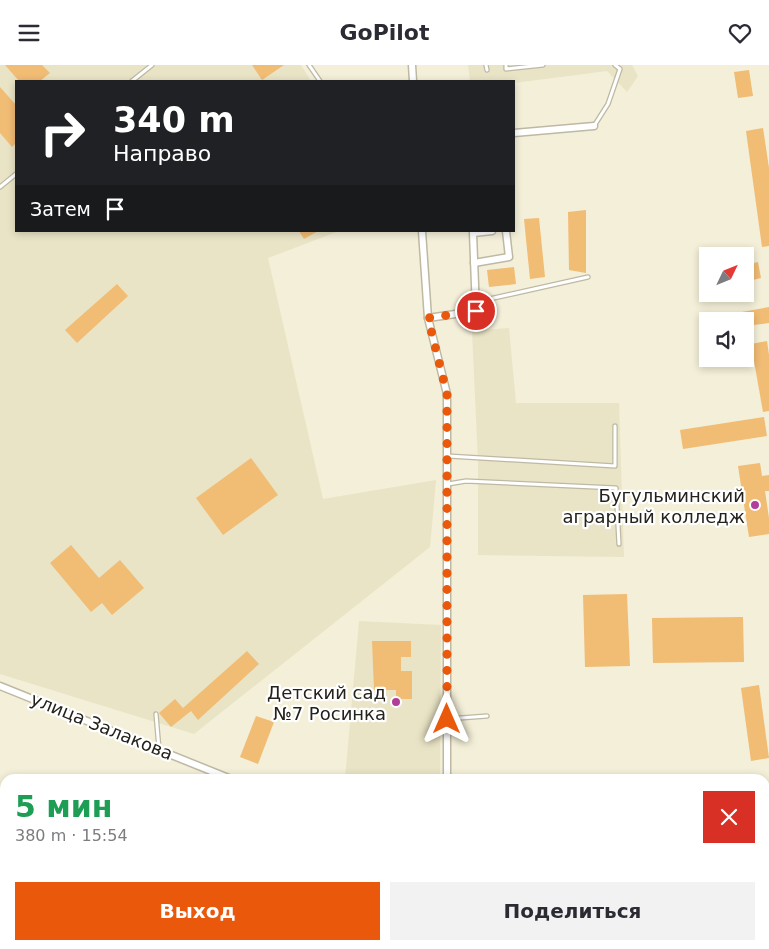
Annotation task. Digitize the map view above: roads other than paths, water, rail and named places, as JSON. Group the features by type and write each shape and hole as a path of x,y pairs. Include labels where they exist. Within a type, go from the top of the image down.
{"street":[{"path":"412,65 413,80"},
{"path":"515,133 594,126"},
{"path":"422,232 428,318 447,394 446,774"},
{"path":"428,318 476,311 473,233 482,232"},
{"path":"474,263 509,257 506,232"},
{"name":"улица Залакова","path":"0,686 219,774"}],"lane":[{"path":"133,80 152,65"},
{"path":"310,65 319,80"},
{"path":"486,65 487,70"},
{"path":"506,65 506,69 543,65"},
{"path":"594,126 608,104 620,69 615,65"},
{"path":"0,187 15,175"},
{"path":"476,302 588,277"},
{"path":"447,455 615,466 615,426"},
{"path":"447,485 466,481 616,488 618,544"},
{"path":"156,715 160,750"},
{"path":"447,719 487,716"}],"place":[{"name":"Бугульминский аграрный колледж","path":"755,505"},
{"name":"Детский сад №7 Росинка","path":"396,702"}]}
